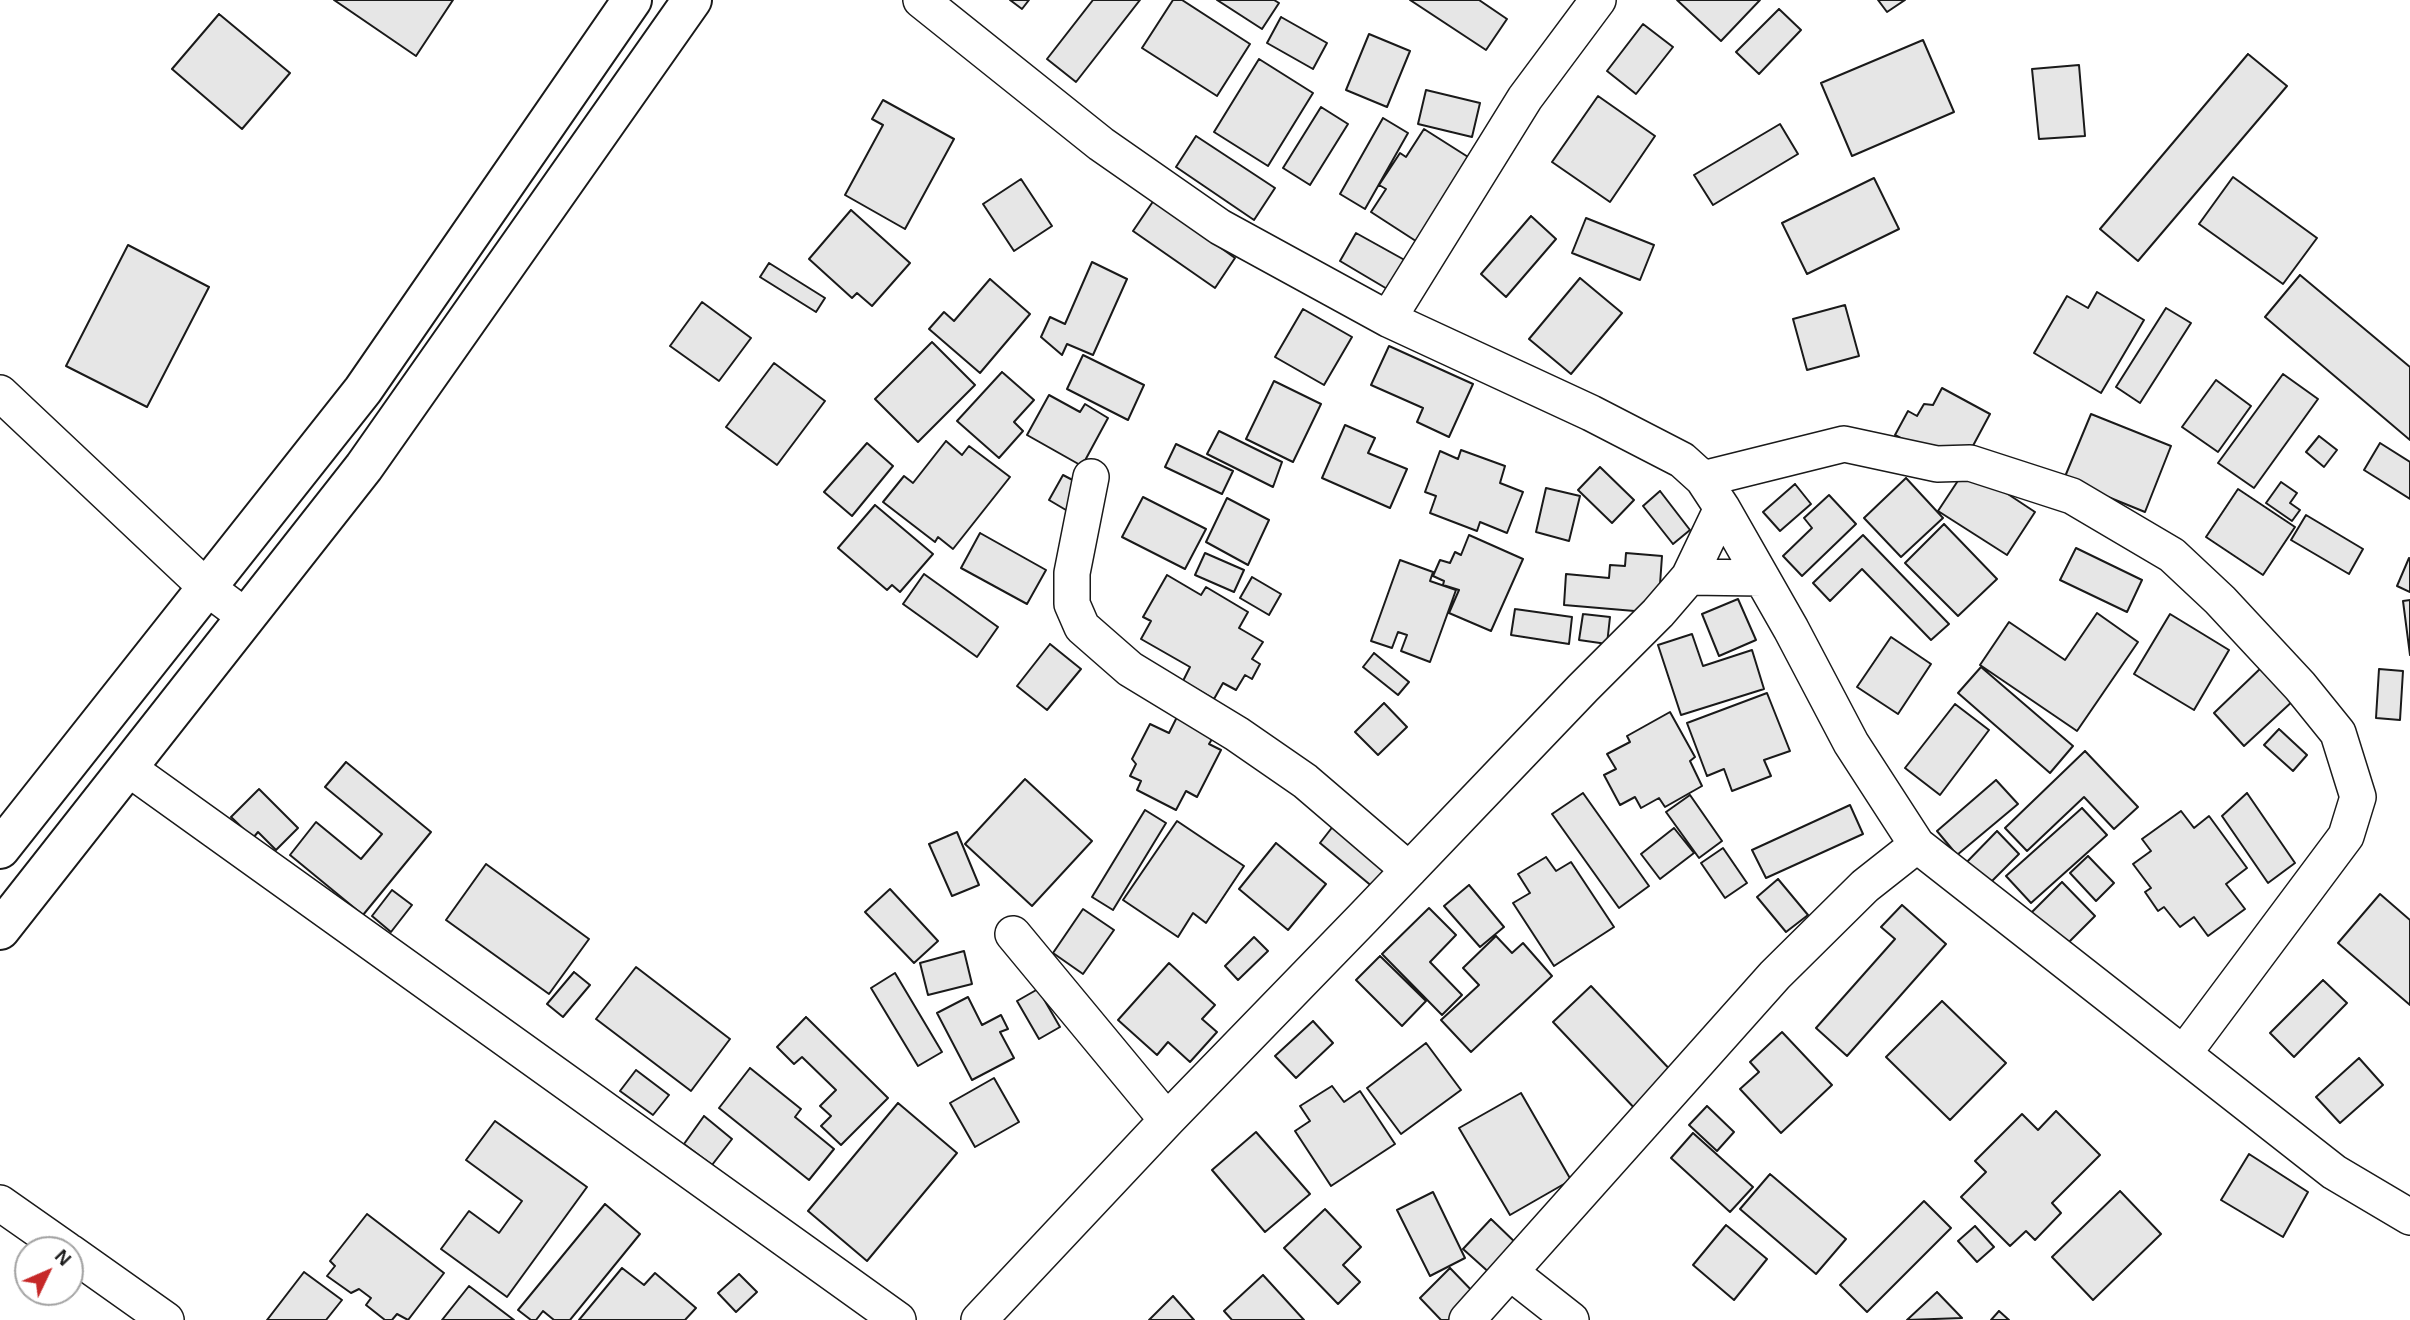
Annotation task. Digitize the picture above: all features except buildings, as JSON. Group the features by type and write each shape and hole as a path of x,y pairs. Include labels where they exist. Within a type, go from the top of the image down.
{"main road":[{"path":"0,849 363,390 632,0"},
{"path":"0,930 364,467 692,0"}],"street":[{"path":"921,0 1101,144 1220,227 1388,319 1652,443 1682,460 1703,479 1722,508 1791,629 1851,743 1917,845 2334,1172 2410,1217"},
{"path":"1388,319 1525,97 1598,0"},
{"path":"0,393 206,587 246,617"},
{"path":"1703,479 1844,444 1937,464 1970,463 2072,496 2172,555 2220,600 2300,686 2338,733 2358,797 2346,836 2184,1054"},
{"path":"1091,477 1072,573 1072,604 1082,627 1130,669 1237,734 1305,781 1409,870"},
{"path":"979,1320 1167,1120 1658,613 1689,577 1722,508"},
{"path":"1689,577 1762,578"},
{"path":"128,768 898,1320"},
{"path":"1467,1320 1775,975 1865,886 1917,845"},
{"path":"1013,934 1167,1120"},
{"path":"0,1203 47,1236"},
{"path":"84,1262 166,1320"},
{"path":"1510,1272 1570,1320"}]}
